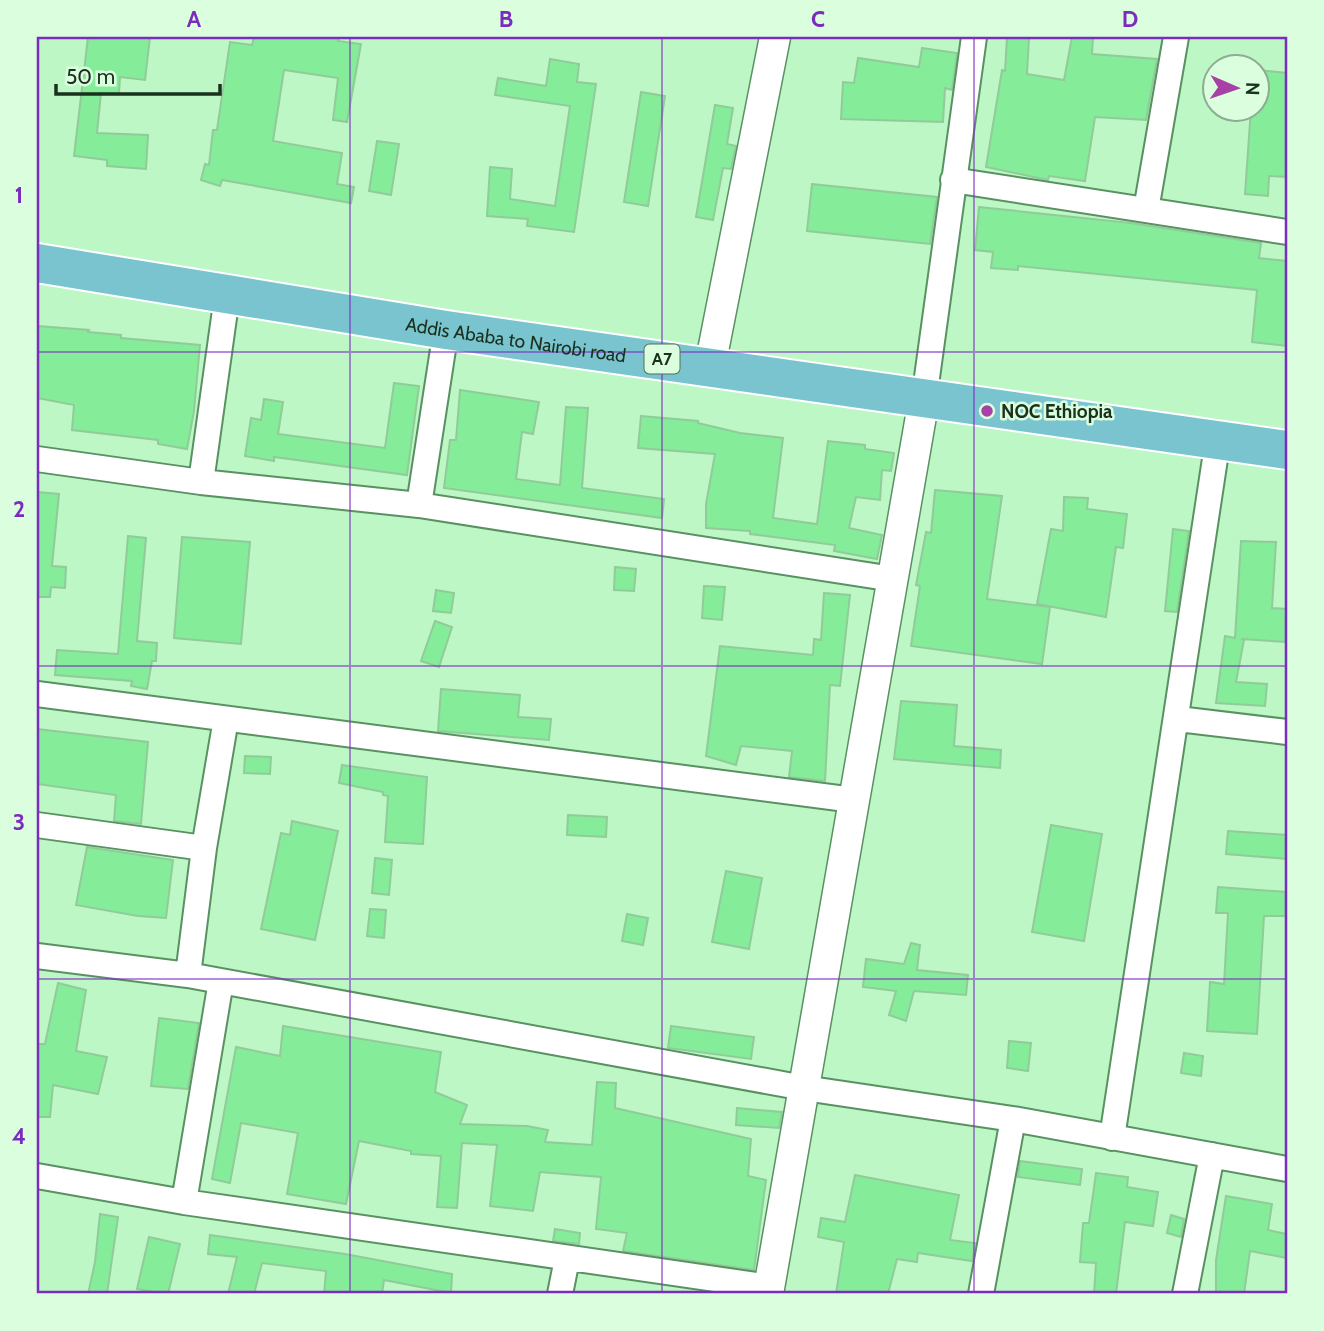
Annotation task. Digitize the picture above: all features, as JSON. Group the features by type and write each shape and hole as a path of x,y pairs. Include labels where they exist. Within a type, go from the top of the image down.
{"highway":[{"name":"Addis Ababa to Nairobi road","path":"37,263 446,330 1287,450"}],"street":[{"path":"710,366 775,37"},
{"path":"37,1176 184,1202 769,1291 924,399 974,37"},
{"path":"1146,209 1176,37"},
{"path":"953,180 1287,232"},
{"path":"201,482 227,296"},
{"path":"419,505 446,330"},
{"path":"1112,1138 1178,719 1218,439"},
{"path":"37,459 201,482 419,505 893,579"},
{"path":"37,694 854,800"},
{"path":"187,975 204,848 226,719"},
{"path":"1178,719 1287,732"},
{"path":"37,825 204,848"},
{"path":"37,956 187,975 804,1088 1013,1119 1287,1169"},
{"path":"184,1202 221,981"},
{"path":"981,1294 1013,1119"},
{"path":"1185,1294 1212,1155"},
{"path":"560,1294 567,1259"}],"building":[{"path":"88,37 150,37 145,80 120,77 119,94 101,93 97,133 148,135 146,169 107,166 107,160 74,156"},
{"path":"254,37 339,37 338,41 361,44 347,122 333,120 338,78 284,70 273,141 342,153 337,184 354,187 351,203 222,180 220,186 201,180 205,164 209,165 213,130 217,130 230,42 252,45"},
{"path":"1007,37 1029,37 1027,74 1064,80 1072,37 1093,37 1092,54 1157,59 1146,120 1095,117 1085,181 1049,176 1048,180 986,167 1002,70 1005,71"},
{"path":"922,48 957,53 952,90 945,88 943,122 841,119 843,82 854,83 858,58 919,67"},
{"path":"550,59 579,64 577,82 596,84 574,232 527,226 528,219 487,216 490,167 512,169 510,199 555,206 570,106 495,95 498,78 546,86"},
{"path":"1272,72 1287,73 1287,177 1269,176 1268,196 1245,194 1250,122 1272,122"},
{"path":"641,92 665,96 648,206 624,202"},
{"path":"715,105 733,108 727,144 736,146 731,169 723,168 713,220 696,217"},
{"path":"377,141 399,144 391,195 369,191"},
{"path":"812,184 937,197 930,244 807,231"},
{"path":"979,207 1131,223 1261,243 1259,258 1287,261 1287,346 1252,342 1257,290 1018,266 1018,270 991,268 993,252 975,250"},
{"path":"37,326 89,330 88,332 121,335 121,338 200,345 194,411 187,449 158,444 158,440 72,430 74,405 37,398"},
{"path":"394,383 419,386 407,475 274,457 274,461 245,456 251,418 261,420 264,399 283,402 278,434 385,448"},
{"path":"460,390 539,402 533,434 522,432 516,479 560,485 566,407 588,408 582,488 664,499 662,518 444,488 450,440 456,440"},
{"path":"641,416 698,421 740,433 783,438 773,518 817,524 828,441 865,445 865,449 894,453 891,471 882,470 880,500 856,497 849,528 882,535 877,559 834,551 835,545 750,534 750,531 706,528 706,504 715,454 638,448"},
{"path":"935,490 1002,496 987,599 1050,607 1042,664 911,646 920,586 916,585 926,532 931,533"},
{"path":"37,492 59,494 52,566 66,567 65,588 51,587 50,597 37,597"},
{"path":"1064,497 1088,498 1087,509 1127,514 1123,548 1116,547 1106,617 1037,604 1051,529 1063,531"},
{"path":"1173,529 1189,531 1177,612 1165,611"},
{"path":"128,536 146,538 137,641 157,643 156,661 152,661 147,689 131,686 132,681 55,675 57,650 118,654"},
{"path":"182,537 250,542 241,644 174,638"},
{"path":"1241,541 1276,542 1272,608 1287,609 1286,642 1241,639 1244,640 1236,682 1267,684 1265,706 1216,703 1225,636 1235,638"},
{"path":"615,567 636,569 634,591 614,590"},
{"path":"704,586 725,587 722,620 702,618"},
{"path":"436,590 454,593 451,613 433,611"},
{"path":"824,593 850,595 840,686 830,685 825,781 789,777 792,751 741,746 736,765 706,756 720,646 813,655 814,639 821,640"},
{"path":"435,621 452,627 439,667 421,661"},
{"path":"441,689 520,695 518,717 551,719 549,740 438,731"},
{"path":"901,701 957,705 954,746 1001,750 1000,768 894,759"},
{"path":"37,729 148,742 141,824 114,821 116,795 37,784"},
{"path":"245,756 271,757 270,774 244,773"},
{"path":"342,765 427,777 423,844 385,842 388,796 383,795 383,792 339,783"},
{"path":"568,815 607,817 606,837 567,835"},
{"path":"292,821 338,831 315,940 261,929 281,833 290,835"},
{"path":"1051,825 1102,834 1084,941 1032,932"},
{"path":"1228,831 1287,835 1287,859 1226,854"},
{"path":"87,847 173,860 166,918 76,905"},
{"path":"375,858 392,860 389,895 372,893"},
{"path":"726,871 762,878 749,949 712,942"},
{"path":"1218,887 1287,892 1287,916 1264,916 1257,1034 1207,1031 1210,982 1224,984 1228,913 1216,913"},
{"path":"370,909 386,910 384,938 367,936"},
{"path":"627,914 648,918 643,945 622,941"},
{"path":"911,943 920,945 917,970 968,975 966,995 914,991 906,1021 889,1015 896,991 863,987 866,959 904,964"},
{"path":"58,983 86,990 76,1051 107,1057 98,1094 53,1085 50,1117 37,1117 37,1044 45,1044"},
{"path":"159,1018 199,1023 188,1089 151,1086"},
{"path":"283,1026 441,1052 435,1092 467,1105 460,1124 527,1126 548,1130 545,1142 592,1145 597,1082 616,1083 615,1108 751,1139 748,1176 766,1180 754,1270 623,1251 627,1233 596,1229 601,1177 540,1172 533,1211 490,1206 497,1145 462,1143 457,1208 437,1207 441,1156 411,1154 411,1151 359,1141 346,1204 287,1194 298,1133 241,1123 230,1183 212,1179 236,1047 280,1056"},
{"path":"671,1026 754,1037 751,1059 668,1048"},
{"path":"1009,1041 1031,1043 1028,1071 1007,1068"},
{"path":"1184,1053 1203,1056 1201,1076 1181,1073"},
{"path":"737,1108 782,1112 779,1128 736,1125"},
{"path":"1020,1161 1082,1169 1080,1185 1018,1177"},
{"path":"1096,1173 1128,1177 1127,1187 1158,1192 1153,1226 1125,1222 1116,1294 1094,1294 1096,1263 1080,1262 1083,1223 1089,1223"},
{"path":"855,1175 959,1195 950,1240 975,1243 972,1261 918,1253 917,1262 897,1259 888,1294 836,1294 844,1242 818,1237 821,1218 845,1222"},
{"path":"1226,1196 1272,1204 1268,1230 1287,1234 1287,1258 1250,1251 1244,1294 1216,1294 1216,1260"},
{"path":"100,1214 118,1217 107,1294 88,1294 95,1262"},
{"path":"1171,1215 1184,1219 1181,1237 1167,1233"},
{"path":"555,1229 580,1233 579,1244 553,1241"},
{"path":"210,1235 345,1254 452,1274 451,1293 384,1280 382,1294 324,1294 326,1271 262,1263 254,1294 228,1294 237,1257 208,1254"},
{"path":"149,1237 180,1244 168,1294 137,1289"}],"place":[{"name":"NOC Ethiopia","path":"987,411"}]}
